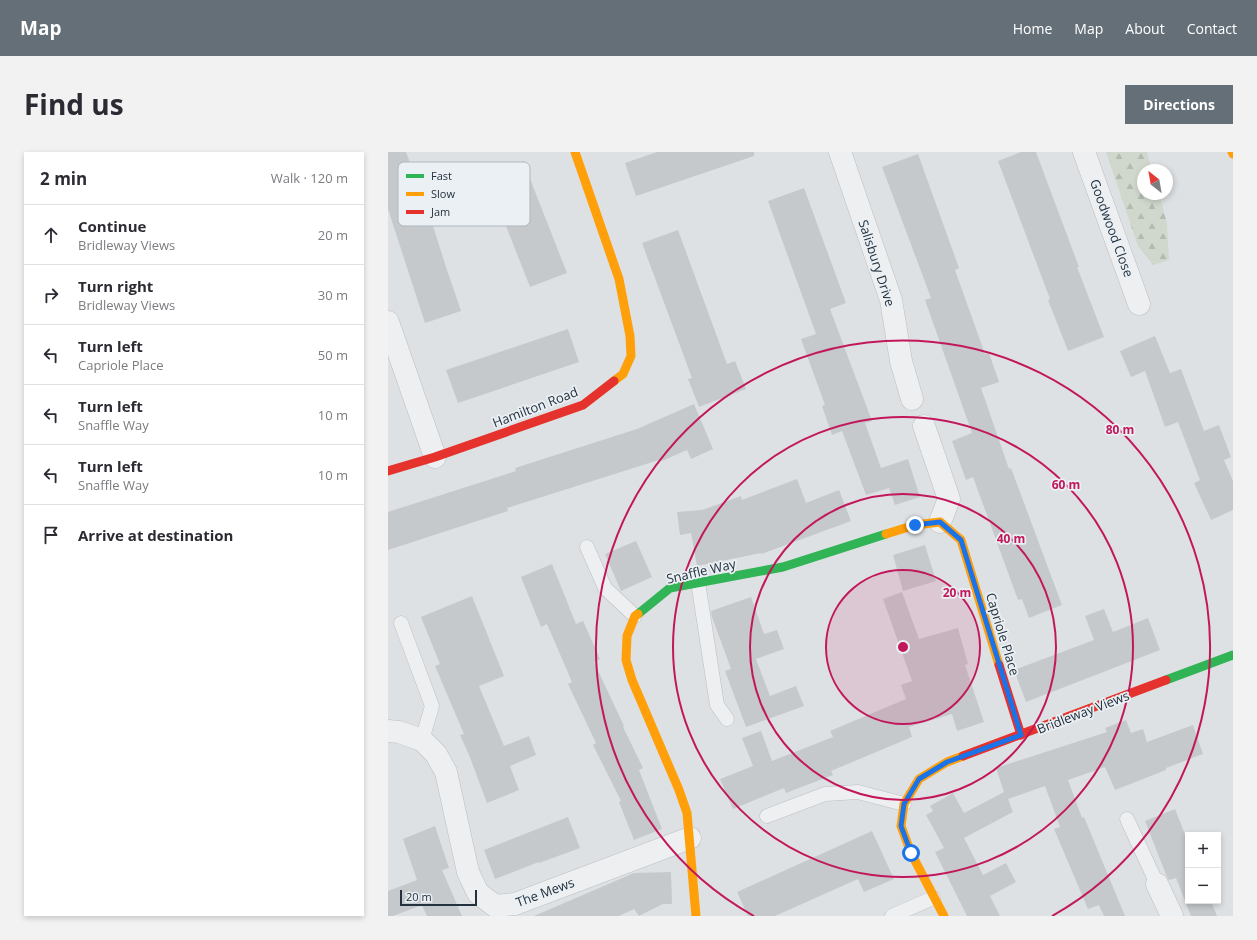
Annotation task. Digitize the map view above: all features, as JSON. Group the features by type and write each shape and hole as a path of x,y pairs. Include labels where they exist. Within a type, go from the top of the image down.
{"street":[{"name":"Hamilton Road","path":"388,471 435,457 583,405 623,374 631,356 630,336 619,279 575,152"},
{"name":"Salisbury Drive","path":"840,152 891,300 901,360 912,399"},
{"name":"Goodwood Close","path":"1084,152 1139,304"},
{"path":"388,322 435,457"},
{"path":"924,426 949,499 940,522"},
{"name":"Capriole Place","path":"940,522 961,540 1021,735"},
{"name":"Snaffle Way","path":"696,916 690,838 686,813 679,790 632,680 626,660 627,636 635,616 670,588 783,567 915,525 940,522"},
{"name":"Bridleway Views","path":"944,916 911,853 901,826 904,804 919,779 947,762 1233,655"},
{"name":"The Mews","path":"388,731 399,732 422,740 436,754 446,772 468,872 478,893 494,911 690,838"},
{"path":"1157,884 1172,916"}],"lane":[{"path":"587,547 605,588 635,616"},
{"path":"698,582 717,706 727,719"},
{"path":"401,623 432,706 422,740"},
{"path":"767,816 824,794 858,792 904,804"},
{"path":"1127,819 1157,884"},
{"path":"892,916 934,898"}],"green space":[{"path":"1106,152 1147,152 1150,164 1137,164 1137,200 1161,200 1167,223 1169,260 1153,265 1138,246"}],"building":[{"path":"388,152 406,152 410,162 398,162 398,226 433,226 461,311 425,323 388,209"},
{"path":"657,152 754,152 754,156 636,196 625,163"},
{"path":"1021,152 1036,152 1104,337 1068,351 998,161"},
{"path":"918,154 959,268 955,270 985,354 989,353 999,382 981,388 1009,469 1011,468 1062,605 1029,618 1022,599 1018,600 973,477 966,480 952,441 972,433 925,300 931,298 882,167"},
{"path":"530,179 567,273 530,287 506,226 530,226"},
{"path":"804,188 846,303 830,309 872,421 865,423 881,468 908,459 920,497 895,505 889,488 866,495 842,431 832,435 822,406 825,405 801,339 816,334 768,201"},
{"path":"678,230 727,364 735,361 746,389 699,407 688,379 692,378 642,243"},
{"path":"568,329 579,362 458,403 446,370"},
{"path":"1155,336 1170,373 1181,369 1204,431 1219,425 1231,457 1224,460 1233,481 1233,510 1211,520 1194,483 1200,480 1178,422 1165,427 1145,371 1131,377 1120,351"},
{"path":"694,404 713,449 691,459 687,450 662,461 662,459 507,508 508,511 388,550 388,512 516,471 515,468 637,429"},
{"path":"797,479 806,503 839,490 851,521 761,554 697,566 691,533 680,535 677,512 702,510 741,496 742,500"},
{"path":"636,541 652,577 621,591 605,554"},
{"path":"925,545 936,581 903,591 893,555"},
{"path":"552,564 576,624 583,621 600,659 594,662 643,768 639,770 662,829 634,840 619,802 621,801 593,745 596,743 568,684 572,682 547,624 541,627 521,577"},
{"path":"902,592 919,639 958,628 968,664 965,665 984,722 957,731 952,714 909,727 912,737 831,771 833,775 786,793 784,788 733,809 720,779 753,766 742,738 761,731 772,761 833,737 830,731 906,699 901,685 912,681 883,599"},
{"path":"472,596 504,676 479,686 504,746 529,736 536,755 510,766 519,790 487,803 460,735 464,734 435,666 440,664 421,617"},
{"path":"751,597 764,634 777,630 784,649 756,659 770,696 796,686 804,706 746,727 725,671 731,669 711,611"},
{"path":"1104,609 1113,632 1148,618 1160,650 1026,702 1014,670 1094,640 1085,616"},
{"path":"1126,720 1131,733 1143,729 1147,742 1193,725 1203,754 1115,790 1105,767 1068,780 1082,818 1084,817 1125,916 1104,916 1099,905 1088,909 1054,829 1060,827 1045,786 1008,799 1013,812 964,838 983,875 1006,863 1016,882 990,896 1000,916 967,916 935,852 944,848 926,815 933,811 930,806 953,793 964,813 1004,792 996,768 1107,732 1105,728"},
{"path":"1175,809 1185,834 1185,901 1176,878 1169,880 1167,877 1145,821"},
{"path":"568,817 580,848 495,879 484,850"},
{"path":"435,826 449,868 442,870 462,916 427,916 422,905 393,916 388,916 388,891 417,880 403,839"},
{"path":"872,831 894,879 864,892 858,879 775,916 748,916 737,892"},
{"path":"671,872 672,904 663,904 639,916 634,909 619,916 534,916 634,873"},
{"path":"1186,904 1212,904 1217,916 1191,916"}],"traffic: fast":[{"path":"638,614 670,588 783,567 886,534"},
{"path":"1166,680 1233,655"}],"traffic: slow":[{"path":"575,152 619,279 630,336 631,356 623,374 614,381"},
{"path":"886,534 915,525 940,522 961,540 999,665"},
{"path":"638,614 635,616 627,636 626,660 632,680 679,790 687,813 696,916"},
{"path":"944,916 911,853 901,826 904,804 919,779 947,762 963,756"}],"traffic: jam":[{"path":"388,471 435,457 583,405 614,381"},
{"path":"999,665 1021,735"},
{"path":"963,756 1166,680"}],"route":[{"path":"911,853 901,826 904,804 919,779 947,762 1021,735 961,540 940,522 915,525"}]}
